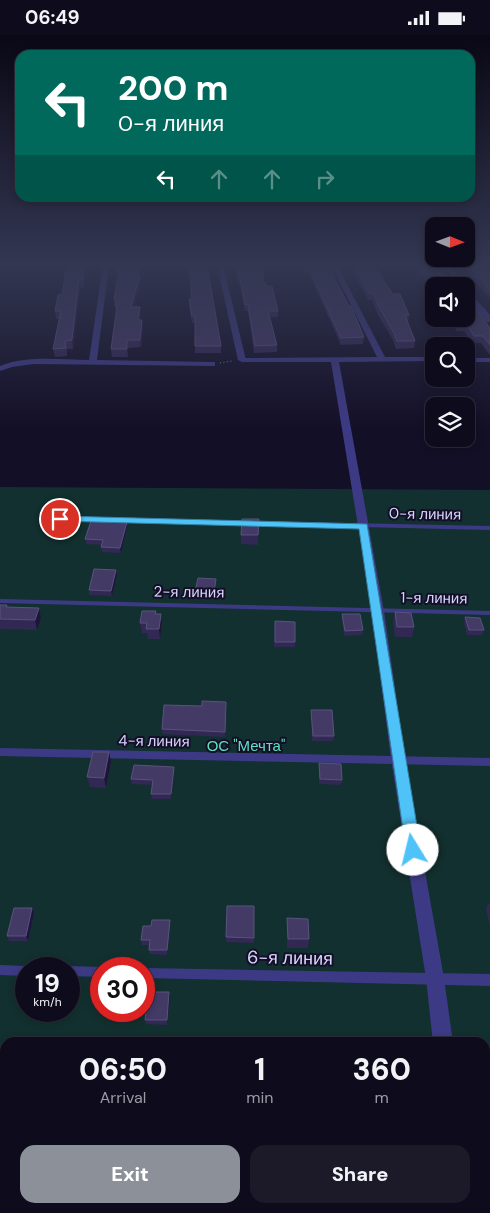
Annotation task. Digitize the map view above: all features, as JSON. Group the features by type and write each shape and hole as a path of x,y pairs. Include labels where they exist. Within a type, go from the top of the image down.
{"street":[{"path":"92,363 98,320"},
{"path":"233,320 242,360 425,359"},
{"path":"362,320 382,359"},
{"path":"335,359 378,611 398,759 435,978 442,1037"},
{"path":"475,360 490,360"},
{"path":"0,369 10,365 34,362 212,364"}],"lane":[{"name":"0-я линия","path":"60,519 490,528"},
{"name":"2-я линия","path":"0,601 378,611"},
{"name":"1-я линия","path":"378,611 490,613"},
{"name":"4-я линия","path":"0,752 490,762"},
{"path":"0,970 15,971"},
{"name":"6-я линия","path":"155,973 490,980"}],"path":[{"path":"212,364 242,360"}],"green space":[{"name":"ОС \"Мечта\"","path":"0,487 490,490 490,1037 0,1037"}],"building":[{"path":"59,320 74,320 72,340 65,341 66,348 53,349"},
{"path":"115,320 142,320 140,340 127,340 127,349 111,349"},
{"path":"195,320 217,320 221,346 195,346"},
{"path":"251,320 270,320 277,345 255,346"},
{"path":"333,320 357,320 364,337 341,338"},
{"path":"386,320 407,320 415,341 397,341"},
{"path":"475,320 484,320 490,328 490,345 483,336 474,336 468,327 475,327"},
{"path":"242,519 259,519 258,535 241,535"},
{"path":"91,521 127,522 120,548 101,547 103,540 85,539"},
{"path":"94,569 116,570 111,591 89,590"},
{"path":"198,578 216,579 214,592 195,592"},
{"path":"0,605 7,605 6,607 39,608 35,620 0,619"},
{"path":"142,611 156,611 155,614 161,614 159,629 146,629 147,623 140,623"},
{"path":"395,612 411,613 414,627 397,627"},
{"path":"342,614 360,614 363,630 345,631"},
{"path":"465,617 480,618 484,630 469,630"},
{"path":"275,621 295,622 295,642 275,642"},
{"path":"202,701 226,702 225,732 162,729 164,705 202,706"},
{"path":"311,710 332,710 334,736 313,736"},
{"path":"93,752 109,752 104,778 87,777"},
{"path":"319,763 341,764 342,780 320,779"},
{"path":"134,765 174,767 171,794 151,794 153,780 131,779"},
{"path":"227,906 254,906 254,938 226,937"},
{"path":"14,908 32,908 26,936 7,936"},
{"path":"287,918 308,919 309,939 288,939"},
{"path":"152,920 170,920 167,950 149,950 150,940 141,940 143,926 151,926"},
{"path":"155,992 169,992 167,1020 155,1020"}],"route":[{"path":"60,519 363,526 378,611 398,759 413,850"}]}
